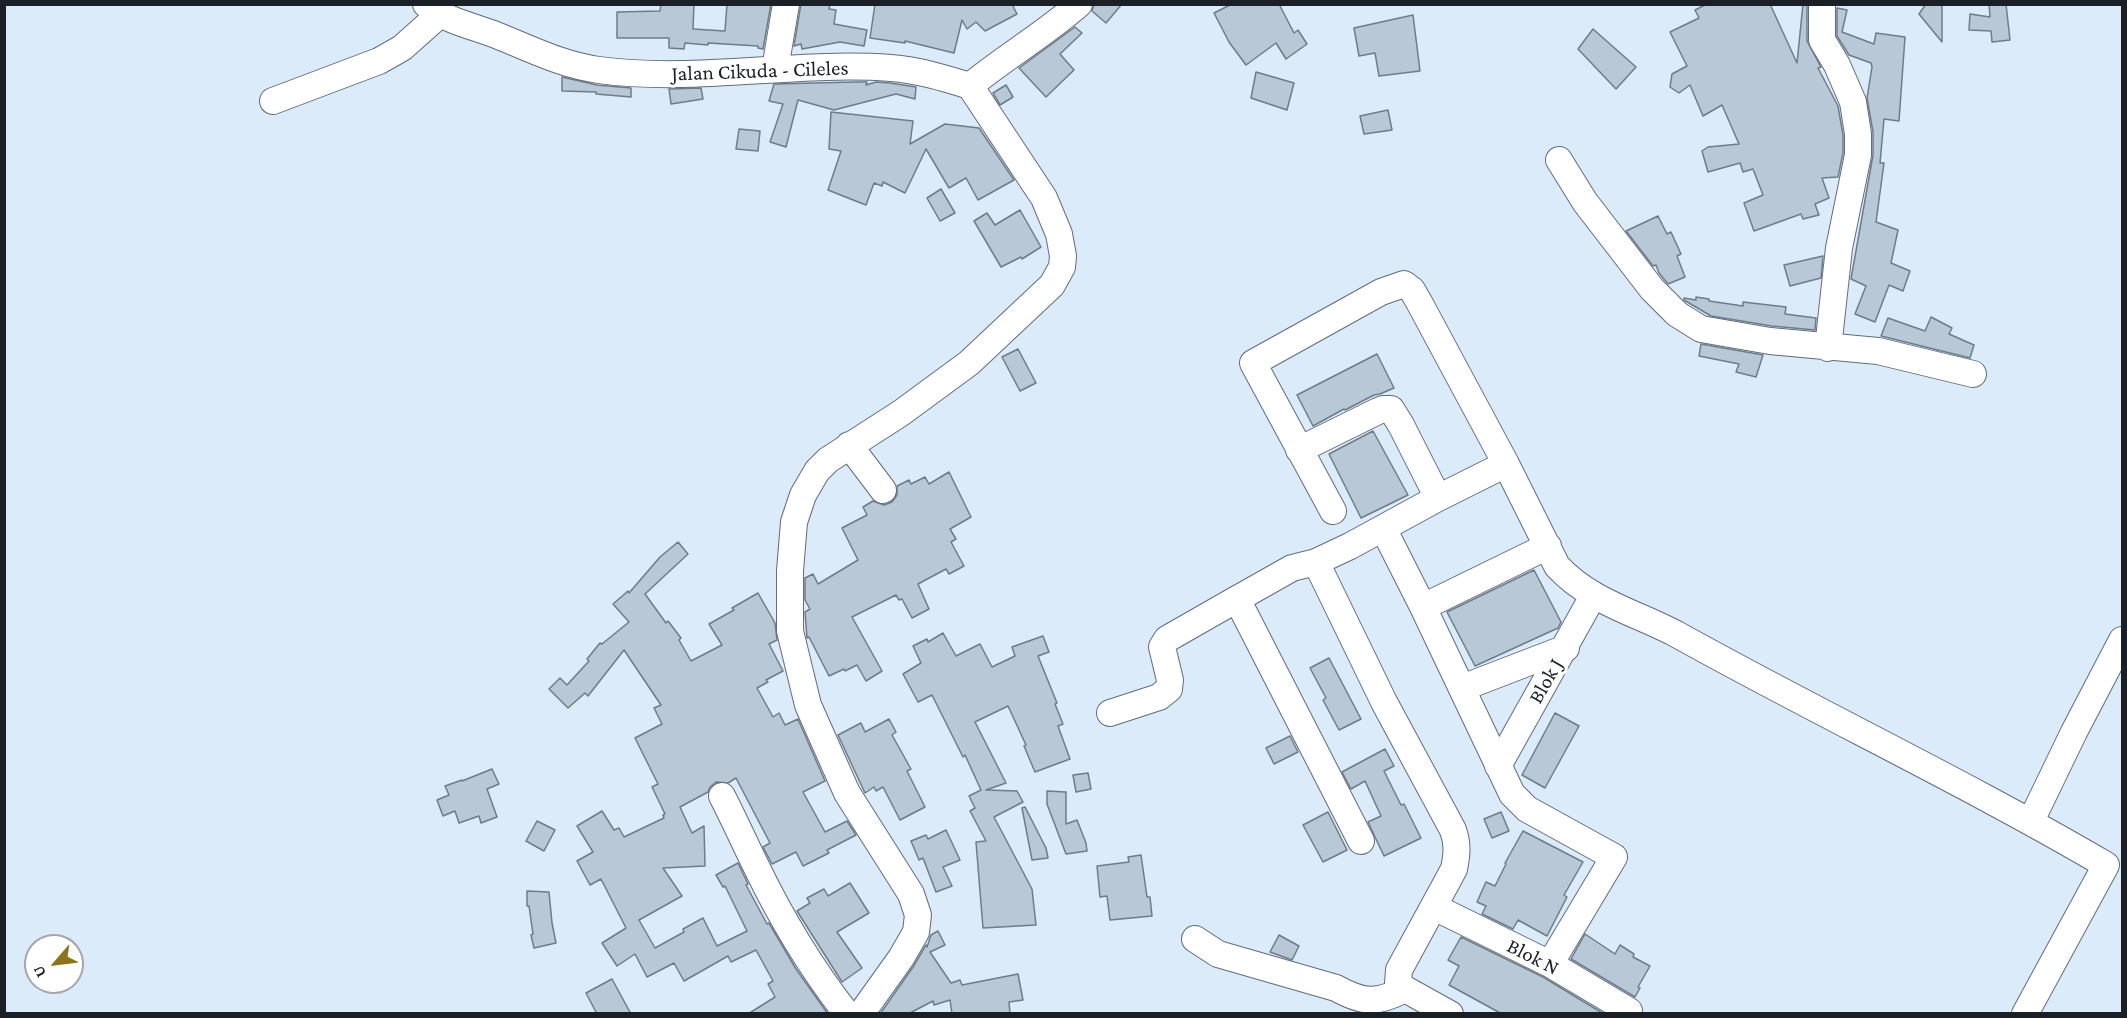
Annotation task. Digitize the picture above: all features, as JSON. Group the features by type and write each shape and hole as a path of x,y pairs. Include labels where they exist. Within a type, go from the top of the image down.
{"street":[{"path":"775,69 786,4"},
{"path":"861,1014 901,958 916,932 918,915 911,894 847,793 808,705 790,631 794,522 803,495 817,471 828,459 901,413 969,363 1052,285 1062,267 1063,256 1059,234 1044,198 970,86 1079,4"},
{"path":"1822,4 1822,40 1838,65 1852,102 1858,134 1858,154 1839,248 1828,348"},
{"path":"273,101 379,61 402,48 433,10"},
{"name":"Jalan Cikuda - Cileles","path":"433,10 563,63 600,70 657,75 735,73 775,69 890,68 929,74 970,86"},
{"path":"1559,160 1585,202 1667,305 1701,329 1770,341 1878,351 1973,374"},
{"path":"1333,511 1253,363 1381,292 1404,284 1412,290 1419,302 1562,572 1593,596 1669,630 1753,677 2031,821 2106,865 2025,1014"},
{"path":"1299,450 1378,411 1391,410 1438,498"},
{"path":"849,445 883,490"},
{"path":"1110,713 1159,698 1169,689 1170,680 1162,646 1167,639 1292,568 1316,562 1350,546 1506,464"},
{"path":"1383,528 1512,794 1527,809 1614,857 1550,964"},
{"path":"1423,607 1548,546"},
{"path":"1316,562 1384,702 1457,840 1458,851 1454,868 1399,970 1398,983 1450,1014"},
{"name":"Blok J","path":"1498,766 1593,596"},
{"path":"1237,599 1361,841"},
{"path":"2031,821 2122,640"},
{"path":"1462,688 1566,648"},
{"path":"722,796 799,946 847,1014"},
{"name":"Blok N","path":"1434,907 1550,964 1629,1011"},
{"path":"1195,939 1218,954 1336,988 1349,995 1367,1000 1387,999 1405,989"}],"building":[{"path":"661,4 694,4 693,29 725,31 727,4 771,4 763,49 758,46 708,43 708,45 685,43 684,49 669,48 669,38 617,38 617,12 660,11"},
{"path":"801,4 830,4 829,9 836,10 834,24 867,30 864,46 840,42 802,49 801,44 794,46"},
{"path":"875,4 1012,4 1017,14 985,31 976,22 967,29 962,20 954,53 905,41 905,43 870,38"},
{"path":"1094,4 1122,4 1106,23 1092,11"},
{"path":"1232,4 1279,4 1294,33 1298,30 1307,44 1286,59 1276,43 1246,65 1229,42 1214,13"},
{"path":"1707,4 1770,4 1797,63 1803,4 1807,4 1807,41 1838,106 1843,135 1843,153 1838,177 1822,178 1829,198 1815,204 1819,215 1803,219 1801,214 1754,231 1744,203 1763,195 1753,169 1743,172 1740,163 1708,172 1702,151 1708,147 1739,144 1722,105 1703,116 1690,85 1679,93 1670,87 1672,74 1687,66 1670,32 1699,18 1695,10"},
{"path":"1926,4 1942,4 1942,42 1919,14"},
{"path":"1989,4 2006,4 2010,40 1992,42 1991,31 1969,30 1970,14 1990,17"},
{"path":"1837,8 1847,10 1842,32 1874,44 1876,33 1905,37 1899,121 1884,119 1880,163 1884,163 1876,222 1898,230 1891,263 1910,271 1903,291 1889,285 1875,322 1855,314 1866,286 1851,279 1873,155 1873,132 1867,98 1872,67 1871,63 1849,55 1837,36"},
{"path":"1413,15 1420,71 1379,76 1375,53 1359,56 1354,28"},
{"path":"1075,27 1082,33 1060,54 1074,70 1046,97 1019,68"},
{"path":"1593,29 1636,67 1616,89 1578,49"},
{"path":"1256,72 1294,83 1287,110 1251,98"},
{"path":"562,77 597,85 631,88 631,97 596,94 596,92 562,91"},
{"path":"867,82 866,85 876,82 916,87 915,99 896,94 834,110 798,100 786,147 770,142 783,104 769,101 774,84"},
{"path":"1006,85 1013,97 1000,105 993,93"},
{"path":"701,88 703,99 671,104 669,89"},
{"path":"1388,110 1392,130 1364,134 1360,116"},
{"path":"831,112 913,121 910,144 945,124 979,128 1014,180 978,200 966,178 949,188 926,149 905,193 883,182 882,186 874,183 866,205 828,190 841,151 829,149"},
{"path":"739,129 760,131 758,151 736,149"},
{"path":"941,189 955,213 940,221 927,198"},
{"path":"1020,210 1041,247 1022,259 1021,257 1001,267 974,221 987,213 995,225"},
{"path":"1658,216 1667,234 1671,232 1681,254 1677,256 1685,277 1668,284 1656,265 1653,266 1626,231"},
{"path":"1823,256 1821,278 1790,286 1784,265"},
{"path":"1696,297 1743,306 1743,302 1786,307 1785,314 1816,318 1815,330 1711,316 1684,300 1684,298 1696,300"},
{"path":"1931,317 1952,328 1949,334 1974,345 1970,358 1881,336 1888,318 1925,331"},
{"path":"1701,344 1763,355 1756,377 1736,372 1739,364 1699,356"},
{"path":"1018,349 1036,383 1020,391 1002,357"},
{"path":"1377,354 1394,388 1344,409 1313,426 1297,395"},
{"path":"1373,431 1408,495 1361,518 1329,454"},
{"path":"949,472 971,517 950,529 956,539 951,542 964,566 949,574 946,569 918,584 929,609 912,618 902,599 899,600 896,595 852,617 882,671 866,681 857,665 829,676 809,637 807,638 805,612 810,609 805,600 805,578 813,574 818,584 858,560 842,528 867,515 863,507 873,501 884,505 892,502 897,495 897,486 909,480 911,484 925,477 929,484"},
{"path":"678,542 688,554 645,594 666,623 668,621 681,638 679,640 691,661 722,645 709,624 758,593 775,623 777,640 769,644 783,671 757,688 773,717 779,713 785,725 798,719 825,781 803,792 825,832 847,821 856,835 827,850 829,853 803,866 796,852 772,864 763,847 770,843 736,778 728,783 716,782 708,792 680,807 692,833 704,826 705,866 663,868 682,896 639,920 655,948 684,932 683,929 703,918 717,946 747,931 725,886 723,887 716,875 738,863 748,884 746,885 767,924 769,923 796,969 828,1014 748,1014 775,997 768,984 773,981 756,950 731,962 728,956 684,981 674,963 647,977 635,954 617,966 602,943 626,928 601,879 590,885 577,861 593,852 577,826 602,811 614,830 619,828 624,837 664,818 665,814 652,787 658,784 635,738 662,724 654,708 661,705 624,650 588,696 585,693 568,708 549,689 560,678 567,685 589,661 587,659 600,643 602,644 629,622 613,604 628,591 629,593 660,557"},
{"path":"1534,570 1561,622 1558,628 1475,666 1447,612"},
{"path":"943,633 956,656 980,644 992,667 1015,656 1012,647 1043,636 1049,652 1038,656 1057,703 1055,704 1063,724 1058,726 1070,759 1035,772 1024,746 1026,745 1008,706 975,722 1006,783 986,790 1017,791 1023,802 994,817 1032,889 1036,925 983,928 976,842 986,841 970,811 975,808 969,796 981,790 965,755 963,757 932,695 918,702 903,674 921,663 913,646 927,639 928,642"},
{"path":"1329,658 1361,719 1339,730 1310,668"},
{"path":"1555,713 1579,726 1545,788 1522,775"},
{"path":"889,719 896,732 892,735 911,769 907,771 925,807 900,820 883,787 876,791 874,787 865,793 838,735 861,723 865,732"},
{"path":"1290,736 1298,752 1274,764 1266,748"},
{"path":"1385,749 1394,766 1384,771 1421,838 1384,856 1368,822 1381,816 1365,781 1351,789 1342,772"},
{"path":"492,769 499,784 487,789 497,817 481,823 479,816 459,823 455,811 443,816 437,800 449,795 445,786"},
{"path":"1088,773 1091,789 1076,792 1073,775"},
{"path":"1047,791 1066,792 1066,824 1077,820 1087,851 1066,854 1047,804"},
{"path":"1025,807 1046,848 1048,858 1032,860 1022,808"},
{"path":"1328,812 1347,850 1323,862 1303,825"},
{"path":"1501,812 1509,831 1492,838 1484,819"},
{"path":"537,821 555,830 544,851 526,841"},
{"path":"946,830 960,860 943,867 952,886 936,892 923,858 919,860 911,841 926,835 928,839"},
{"path":"1523,831 1583,862 1564,895 1567,897 1547,936 1518,920 1513,929 1482,914 1486,906 1477,902 1486,882 1495,886"},
{"path":"1141,855 1152,916 1110,920 1107,896 1100,897 1097,866 1129,862 1128,857"},
{"path":"850,883 869,913 837,932 862,968 842,982 797,911 810,903 807,898 824,889 828,896"},
{"path":"527,891 549,892 556,943 534,948 529,906 527,906"},
{"path":"938,931 945,945 930,952 951,983 960,980 962,985 1018,974 1023,1000 1009,1002 1010,1014 952,1014 950,1000 934,1005 933,1001 908,1014 880,1014 926,945 927,947 931,935"},
{"path":"1585,934 1615,954 1620,945 1634,954 1633,957 1650,966 1635,997 1571,959"},
{"path":"1279,935 1299,946 1292,960 1270,952"},
{"path":"1461,937 1543,977 1604,1014 1502,1014 1449,985 1459,966 1448,960"},
{"path":"612,979 631,1014 597,1014 586,993"}]}
